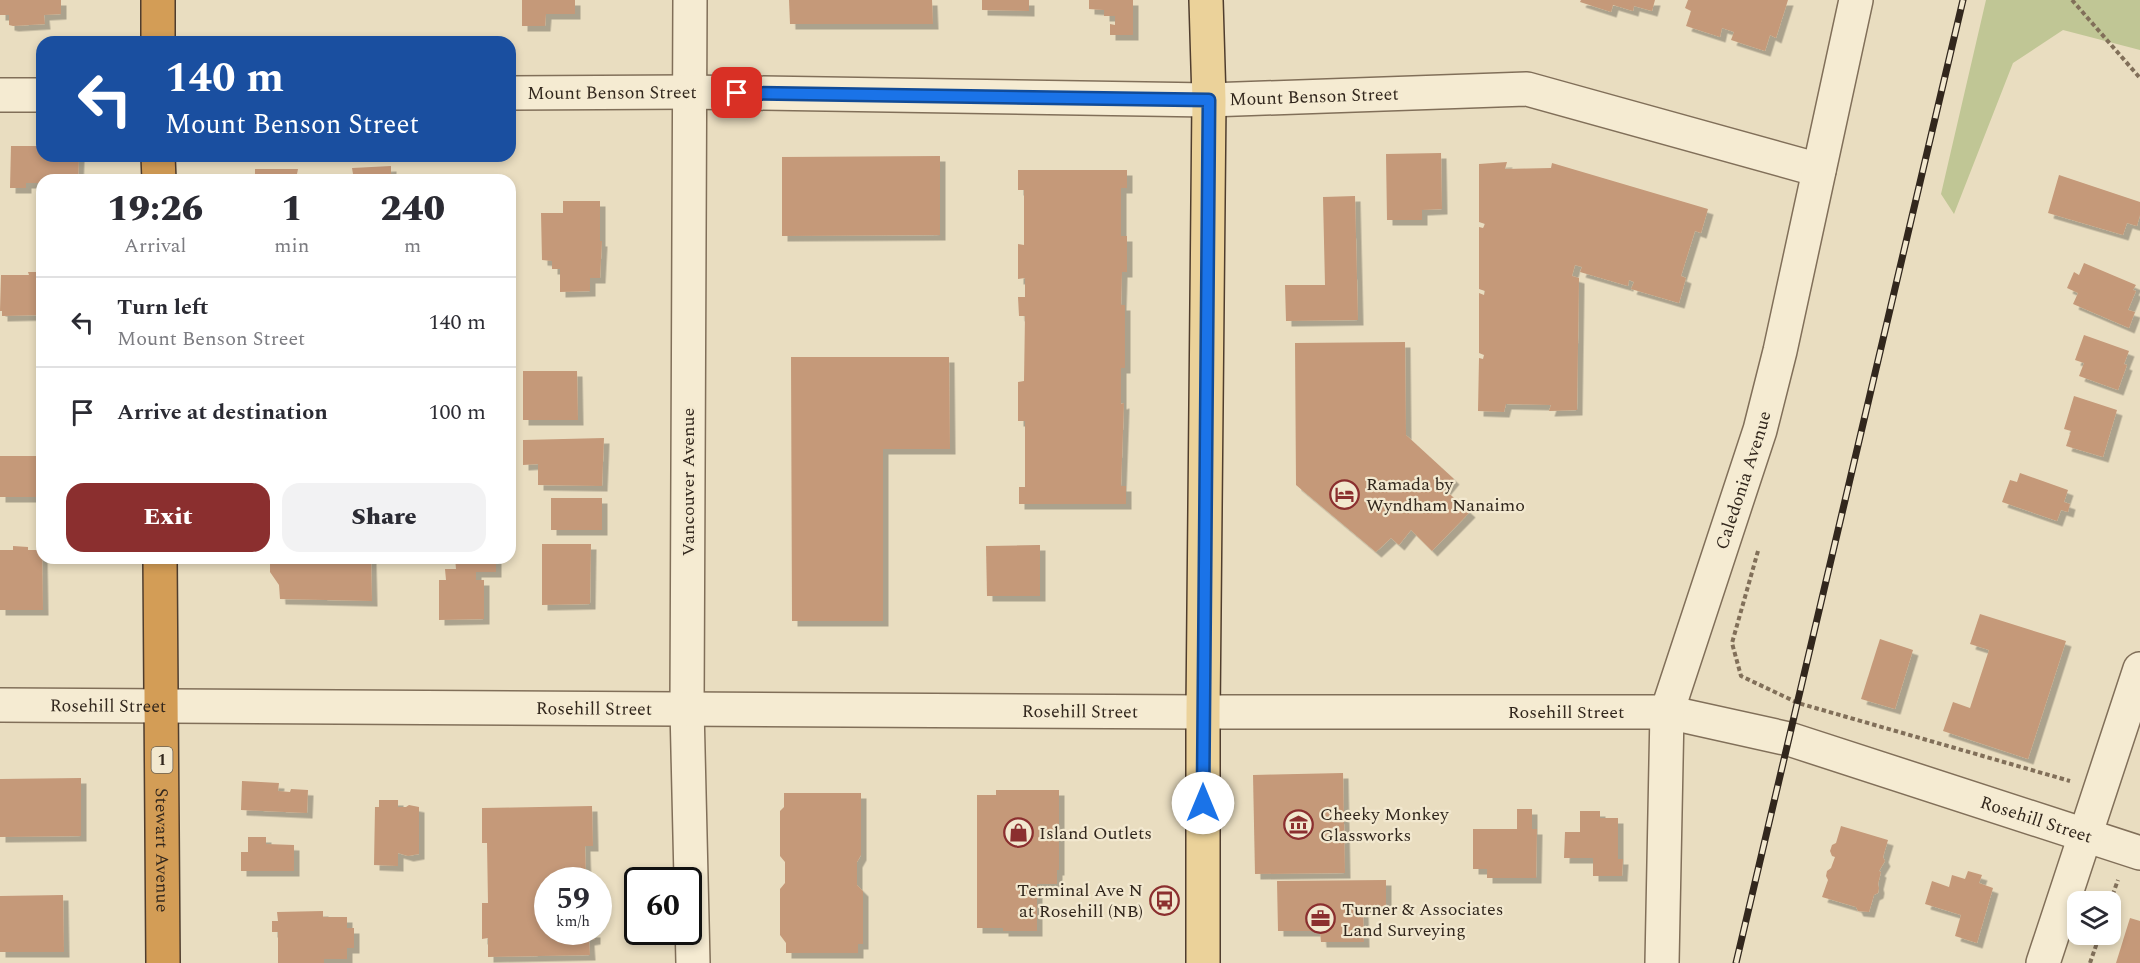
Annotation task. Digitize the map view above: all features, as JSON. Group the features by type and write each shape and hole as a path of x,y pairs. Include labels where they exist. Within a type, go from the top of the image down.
{"highway":[{"path":"158,0 158,36"},
{"name":"Stewart Avenue","path":"160,564 163,963"}],"main road":[{"path":"1203,963 1209,100 1206,0"}],"street":[{"name":"Vancouver Avenue","path":"690,0 687,708 693,963"},
{"name":"Caledonia Avenue","path":"1662,963 1667,712 1760,430 1780,351 1856,0"},
{"name":"Mount Benson Street","path":"516,93 690,92 1209,100 1527,89 1819,170"},
{"path":"0,95 36,95"},
{"path":"2043,963 2140,669"},
{"name":"Rosehill Street","path":"0,705 1203,712 1667,712 1788,739 2140,853"}],"path":[{"path":"2072,0 2138,75"},
{"path":"1758,549 1732,643 1741,676 1798,703 2101,790"},
{"path":"2090,963 2096,945"}],"green space":[{"path":"1986,0 2140,0 2140,50 2063,30 2013,63 1954,214 1941,194"}],"building":[{"path":"0,0 61,0 61,14 44,15 45,24 13,26 9,25 9,15 0,15"},
{"path":"522,0 575,0 575,14 546,14 545,26 522,26"},
{"path":"789,0 932,0 933,24 790,24"},
{"path":"982,0 1029,0 1029,11 982,10"},
{"path":"1089,0 1133,0 1133,35 1110,35 1110,24 1115,25 1115,16 1104,16 1104,10 1089,9"},
{"path":"1581,0 1655,0 1652,11 1634,6 1633,11 1613,5 1611,12 1580,2"},
{"path":"1688,0 1788,0 1776,38 1770,35 1765,51 1731,40 1734,32 1722,28 1720,37 1686,26 1691,11 1685,8"},
{"path":"11,146 36,146 36,162 79,162 78,174 36,174 36,183 26,183 26,188 10,188"},
{"path":"1441,153 1442,209 1422,210 1422,220 1387,220 1386,154"},
{"path":"940,156 940,235 782,236 782,157"},
{"path":"1507,162 1505,169 1551,168 1552,163 1708,209 1701,233 1695,231 1681,276 1686,278 1679,303 1631,289 1634,282 1629,280 1628,286 1580,272 1582,267 1575,265 1572,276 1579,278 1577,410 1549,411 1551,405 1506,404 1504,412 1478,411 1479,358 1483,359 1484,355 1479,353 1479,293 1484,295 1485,291 1479,289 1479,227 1483,228 1485,224 1479,222 1479,164"},
{"path":"391,166 391,174 353,174 352,168"},
{"path":"255,169 298,169 297,174 255,174"},
{"path":"1018,170 1127,170 1127,188 1121,188 1121,236 1127,236 1127,272 1122,272 1121,305 1125,305 1125,368 1121,368 1121,404 1124,403 1121,486 1126,486 1126,504 1019,504 1019,487 1025,487 1025,421 1018,421 1018,382 1024,381 1025,316 1019,316 1018,297 1025,297 1025,278 1018,279 1018,244 1024,245 1024,190 1018,190"},
{"path":"2059,175 2140,202 2137,226 2127,223 2123,235 2048,213"},
{"path":"1355,196 1358,320 1286,321 1285,285 1325,285 1323,197"},
{"path":"563,201 600,201 600,241 602,241 600,278 590,278 590,291 560,292 560,269 552,269 552,261 542,260 541,213 563,213"},
{"path":"2084,263 2136,285 2133,290 2136,291 2128,310 2135,312 2129,328 2073,304 2078,293 2067,288 2074,272 2079,275"},
{"path":"28,272 36,272 36,315 2,316 2,311 0,311 1,275 29,275"},
{"path":"2084,335 2129,351 2124,364 2127,365 2118,390 2079,376 2084,363 2075,360"},
{"path":"1405,342 1406,435 1454,479 1445,490 1470,512 1432,551 1411,530 1399,545 1391,538 1376,552 1296,485 1295,343"},
{"path":"791,357 949,357 950,449 883,449 883,621 792,621"},
{"path":"523,371 577,371 578,420 523,420"},
{"path":"2074,396 2117,410 2103,457 2066,446 2071,431 2064,429"},
{"path":"604,438 602,486 538,485 538,464 523,465 523,440"},
{"path":"0,456 36,456 36,497 0,497"},
{"path":"2020,473 2068,490 2064,502 2070,504 2068,512 2061,510 2057,521 2002,502 2010,480 2017,482"},
{"path":"551,498 602,498 602,530 551,530"},
{"path":"542,544 591,544 590,604 542,605"},
{"path":"1040,545 1040,596 987,596 986,546"},
{"path":"13,546 36,550 36,564 42,564 43,610 0,610 0,550 13,550"},
{"path":"270,564 371,564 372,601 280,599 279,585 270,572"},
{"path":"456,564 496,564 496,572 476,572 476,580 484,580 484,619 439,620 439,580 446,580 445,569 456,569"},
{"path":"1980,614 2066,641 2028,759 1943,731 1953,702 1970,708 1989,650 1970,644"},
{"path":"1880,639 1913,650 1895,709 1861,699"},
{"name":"Cheeky Monkey Glassworks","path":"1343,773 1345,873 1255,874 1253,775"},
{"path":"81,778 81,836 0,837 0,779"},
{"path":"242,781 279,783 278,791 308,790 307,813 241,810"},
{"name":"Island Outlets","path":"996,790 1059,790 1057,884 1037,884 1037,931 977,928 977,795 996,795"},
{"path":"784,793 861,793 861,855 857,862 857,885 863,891 863,944 858,944 858,953 786,953 786,943 780,935 780,889 785,883 785,862 780,856 780,811 784,807"},
{"path":"379,800 398,800 398,807 409,805 419,807 419,854 408,856 398,853 398,866 374,865 375,807 379,807"},
{"path":"592,806 593,846 585,846 586,867 534,867 534,945 589,945 590,955 488,957 488,938 482,939 482,903 488,903 487,843 482,843 482,808"},
{"path":"1517,809 1532,809 1532,829 1537,829 1536,878 1487,878 1487,869 1473,869 1473,829 1517,829"},
{"path":"1580,811 1600,811 1600,818 1618,818 1618,859 1623,859 1622,876 1593,876 1593,858 1564,858 1565,832 1580,832"},
{"path":"1841,826 1888,840 1883,857 1885,861 1879,871 1881,872 1878,893 1874,895 1869,912 1858,911 1856,907 1822,897 1828,880 1827,871 1831,868 1835,857 1830,851 1832,845 1836,843"},
{"path":"248,837 266,837 266,844 294,845 294,871 241,871 241,852 248,852"},
{"path":"1968,871 1982,875 1979,883 1993,888 1977,943 1955,936 1961,915 1925,904 1932,881 1949,887 1952,875 1965,879"},
{"name":"Turner & Associates Land Surveying","path":"1386,880 1386,906 1363,907 1364,942 1321,942 1320,931 1278,931 1277,881"},
{"path":"63,895 64,952 0,952 0,896"},
{"path":"323,911 323,917 347,917 347,928 354,928 354,948 347,948 347,959 324,959 324,963 278,963 278,932 272,932 272,921 278,921 277,912"},
{"path":"2130,918 2140,921 2140,963 2116,963"}],"railway":[{"path":"1736,963 1963,0"}],"place":[{"name":"Ramada by Wyndham Nanaimo","path":"1345,494"},
{"name":"Cheeky Monkey Glassworks","path":"1299,824"},
{"name":"Island Outlets","path":"1018,833"},
{"name":"Terminal Ave N at Rosehill (NB)","path":"1164,900"},
{"name":"Turner & Associates Land Surveying","path":"1321,919"}],"route":[{"path":"737,93 1209,100 1203,803"}]}
